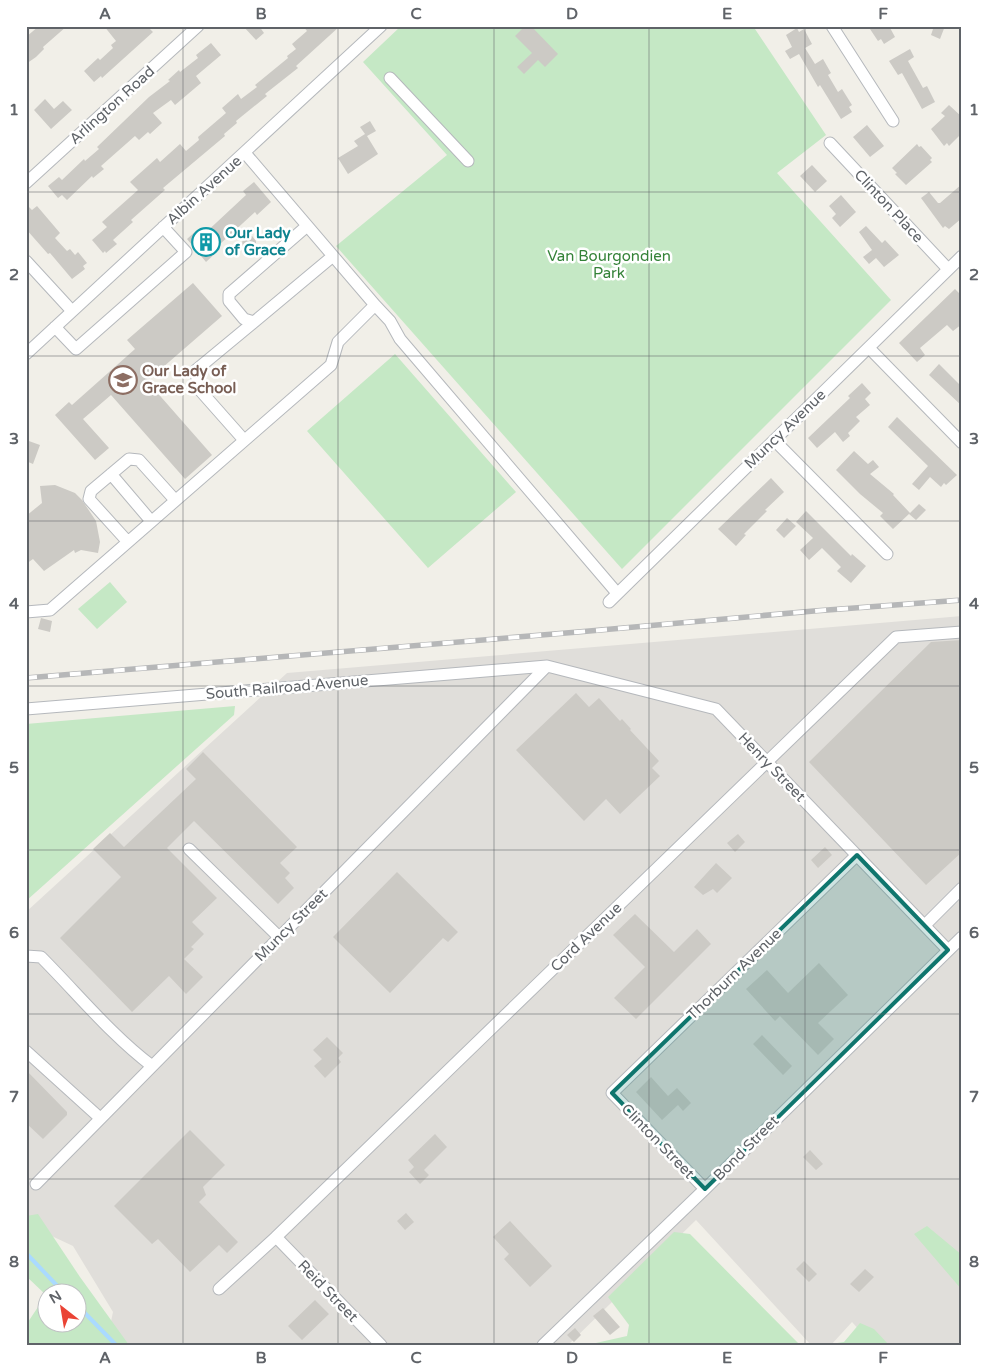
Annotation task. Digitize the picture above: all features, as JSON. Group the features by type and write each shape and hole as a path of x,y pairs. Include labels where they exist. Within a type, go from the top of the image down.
{"street":[{"name":"Arlington Road","path":"26,183 198,26"},
{"name":"Albin Avenue","path":"26,354 381,26"},
{"path":"832,26 893,121"},
{"path":"390,78 468,161"},
{"name":"Clinton Place","path":"830,143 948,270"},
{"path":"245,152 390,321 400,339 618,593"},
{"path":"254,322 244,319 229,301 228,294 307,226"},
{"path":"54,327 76,349 186,252 163,227"},
{"path":"244,440 198,388 196,370 333,256"},
{"name":"Muncy Avenue","path":"609,602 962,256"},
{"path":"26,261 72,311"},
{"path":"26,612 50,610 331,365 338,342 375,305"},
{"path":"869,348 962,444"},
{"path":"774,440 887,554"},
{"path":"128,542 89,499 91,491 130,459 139,460 175,500"},
{"path":"111,474 151,521"},
{"name":"Cord Avenue","path":"276,1237 896,637 962,632"},
{"name":"Henry Street","path":"547,666 716,709 948,950"},
{"name":"South Railroad Avenue","path":"26,709 547,666"},
{"name":"Muncy Street","path":"36,1184 547,666"},
{"path":"190,849 279,937"},
{"name":"Thorburn Avenue","path":"612,1093 857,855"},
{"path":"925,925 962,888"},
{"name":"Bond Street","path":"542,1345 962,937"},
{"path":"26,956 40,957 111,1029 152,1066"},
{"path":"26,1051 100,1118"},
{"name":"Clinton Street","path":"612,1093 705,1188"},
{"path":"219,1288 276,1237"},
{"name":"Reid Street","path":"276,1237 381,1345"}],"highlighted area":[{"path":"857,855 948,950 705,1189 612,1093"}],"shaded area":[{"path":"962,616 962,1345 873,1345 852,1322 831,1345 811,1345 696,1220 568,1345 106,1345 113,1312 73,1246 26,1224 26,912 287,673"}],"green space":[{"name":"Van Bourgondien Park","path":"401,26 753,26 826,135 777,173 891,300 622,569 336,246 447,155 363,62"},
{"path":"395,354 516,492 428,568 307,431"},
{"path":"110,582 127,602 97,629 78,609"},
{"path":"235,706 234,715 26,901 26,724"},
{"path":"38,1214 85,1284 38,1284 38,1287 26,1276 26,1216"},
{"path":"927,1226 962,1255 962,1290 914,1234"},
{"path":"674,1232 690,1234 800,1345 587,1345 627,1336 629,1325 608,1297"},
{"path":"88,1288 129,1345 26,1345 26,1325 38,1307 38,1334 88,1334"},
{"path":"860,1323 874,1329 889,1345 824,1345 844,1342"}],"building":[{"path":"39,26 67,26 43,47 44,49 36,57 26,64 26,37"},
{"path":"104,26 147,26 153,32 102,78 101,76 94,82 84,71 113,48 111,45 116,41"},
{"path":"243,26 259,26 264,33 256,40"},
{"path":"303,26 340,26 296,66 298,68 265,94 267,96 236,121 237,123 224,134 225,136 163,188 165,190 131,220 133,222 113,240 117,244 106,253 105,251 103,253 92,240 107,227 102,222 138,190 130,182 157,158 160,162 180,144 186,151 199,140 198,137 226,113 222,108 238,94 241,99 257,87 255,85 288,58 287,56 296,49 292,44 307,31"},
{"path":"525,26 531,26 558,54 545,67 538,60 524,74 517,67 532,53 515,36"},
{"path":"868,26 889,26 895,37 884,44 881,39 878,41"},
{"path":"934,26 945,26 940,39 931,35"},
{"path":"797,28 799,32 804,29 812,44 805,48 815,64 823,59 831,73 828,75 838,92 842,89 852,105 849,107 852,112 841,119 820,85 818,87 799,54 790,59 785,51 792,47 786,35"},
{"path":"211,43 221,55 196,76 201,83 175,105 171,100 153,113 162,123 150,134 148,132 139,140 135,136 101,166 104,169 93,178 92,176 67,200 62,195 58,198 48,186 59,177 62,180 84,159 85,161 99,149 97,147 149,97 170,81 168,80 179,70 180,72 198,58 196,55"},
{"path":"910,49 914,57 908,61 923,88 927,86 935,102 922,109 902,73 898,75 889,61"},
{"path":"45,99 54,109 63,101 72,110 51,129 34,110"},
{"path":"949,105 962,117 962,133 949,146 947,143 944,146 931,129 945,116 941,113"},
{"path":"370,121 376,131 367,136 378,154 348,174 338,158 358,146 354,141 365,134 360,127"},
{"path":"867,125 884,146 870,157 853,137"},
{"path":"917,144 932,158 930,160 932,162 906,185 892,168"},
{"path":"812,165 827,181 815,192 800,176"},
{"path":"254,182 271,202 257,215 255,212 220,244 218,247 220,249 206,262 187,239 197,230 202,236 246,195 243,191"},
{"path":"962,184 962,218 949,229 945,226 943,228 921,198 929,192 940,203"},
{"path":"841,195 856,212 840,227 832,218 836,214 829,206"},
{"path":"26,204 32,210 37,206 60,233 55,238 67,251 70,249 75,255 78,252 87,263 83,266 85,269 72,279 26,229"},
{"path":"866,226 882,243 885,240 899,255 884,267 876,258 869,264 863,257 872,250 859,232"},
{"path":"243,235 252,236 256,241 256,247 246,250 242,245"},
{"name":"Our Lady of Grace School","path":"193,283 222,316 147,381 212,455 185,479 111,395 83,419 109,448 95,460 55,415 69,402 72,405 135,349 127,340"},
{"path":"955,289 962,296 962,324 953,331 947,325 920,348 925,355 917,362 899,343"},
{"path":"939,364 962,387 962,406 929,375"},
{"path":"862,383 871,393 865,399 870,405 856,417 860,421 848,433 850,436 843,442 835,432 817,448 808,438 850,398 848,396"},
{"path":"897,417 957,475 946,485 944,483 941,487 930,477 919,490 912,484 928,466 888,427"},
{"path":"26,440 40,445 33,464 26,461"},
{"path":"854,451 868,464 873,460 879,467 870,474 894,494 910,513 893,529 880,516 883,513 860,494 836,470"},
{"path":"771,478 784,492 765,510 767,511 744,534 746,535 736,546 718,529"},
{"path":"55,485 75,493 82,500 96,521 100,542 98,553 81,550 75,553 74,550 44,571 33,559 26,564 26,516 42,503 40,486"},
{"path":"919,504 926,510 916,520 909,514"},
{"path":"806,511 851,556 852,554 866,566 851,583 837,571 841,567 822,548 809,560 800,550 813,538 796,522"},
{"path":"787,518 796,526 784,538 776,530"},
{"path":"41,618 52,621 50,632 38,629"},
{"path":"962,640 962,852 926,885 809,762 931,642"},
{"path":"576,693 589,707 599,698 620,721 622,719 659,761 652,768 660,776 620,814 606,799 584,821 516,750"},
{"path":"203,752 297,847 280,863 290,873 285,878 294,888 278,904 194,821 167,848 217,898 192,922 204,934 191,947 194,949 184,959 203,977 186,994 169,976 132,1012 60,938 121,877 93,849 110,833 124,847 196,779 186,769"},
{"path":"738,834 745,842 735,852 727,843"},
{"path":"825,847 832,855 818,868 811,860"},
{"path":"716,863 732,878 717,893 713,889 703,895 694,887"},
{"path":"397,872 458,932 448,942 443,938 390,993 333,937"},
{"path":"635,914 674,952 697,929 711,944 636,1019 614,998 645,967 613,935"},
{"path":"819,963 848,995 818,1023 834,1039 818,1055 780,1016 775,1021 746,989 767,970 788,993"},
{"path":"762,1035 792,1066 783,1075 753,1044"},
{"path":"327,1037 343,1053 338,1058 341,1062 325,1078 314,1066 322,1059 313,1050"},
{"path":"26,1070 67,1112 67,1115 43,1139 26,1123"},
{"path":"651,1077 668,1096 677,1088 691,1103 683,1111 678,1105 662,1120 636,1092"},
{"path":"190,1130 225,1165 203,1187 206,1195 199,1202 238,1242 227,1253 219,1245 190,1272 158,1239 152,1244 114,1206"},
{"path":"435,1134 447,1147 424,1170 429,1175 420,1184 409,1172 414,1167 408,1160"},
{"path":"810,1150 823,1164 816,1170 803,1157"},
{"path":"406,1213 414,1222 405,1230 397,1221"},
{"path":"510,1221 552,1266 530,1287 504,1259 509,1254 493,1237"},
{"path":"804,1261 817,1274 809,1282 796,1269"},
{"path":"865,1269 874,1277 859,1292 850,1284"},
{"path":"315,1300 329,1314 302,1340 288,1326"},
{"path":"603,1308 620,1327 610,1335 593,1316"},
{"path":"575,1328 581,1335 574,1342 567,1335"}],"waterway":[{"path":"26,1253 55,1284"},
{"path":"88,1316 116,1345"}],"railway":[{"path":"26,678 962,600"}],"place":[{"name":"Our Lady of Grace","path":"206,242"},
{"name":"Our Lady of Grace School","path":"123,380"}]}
